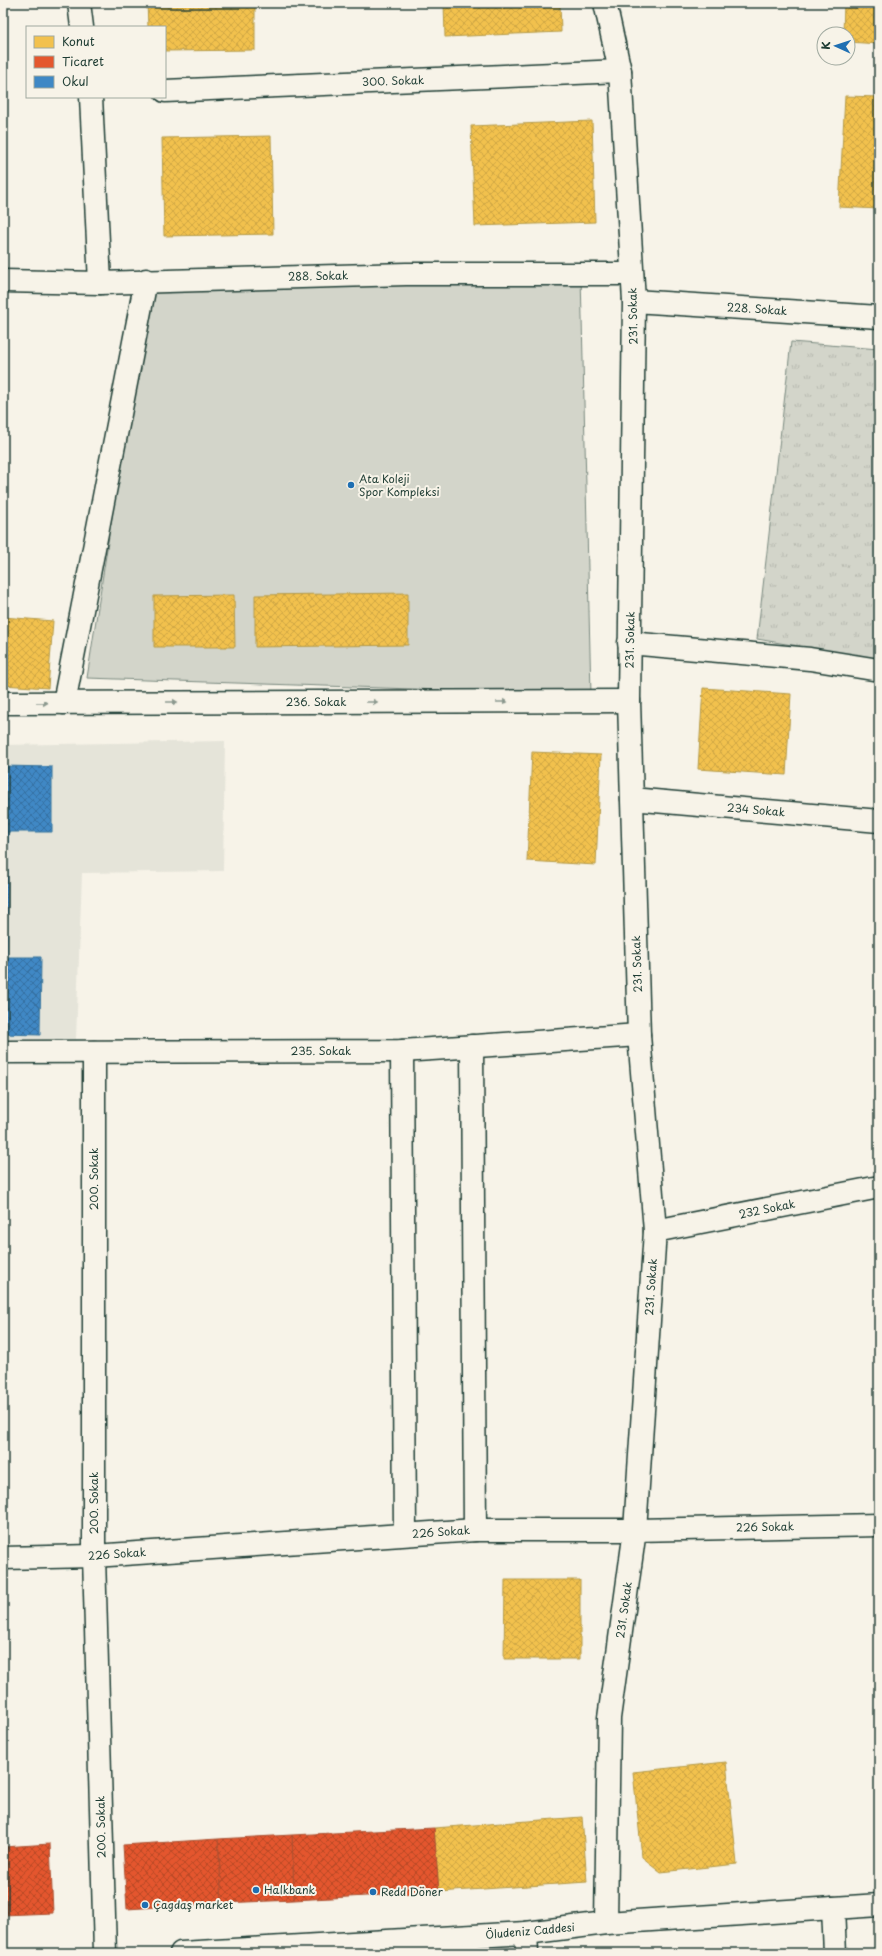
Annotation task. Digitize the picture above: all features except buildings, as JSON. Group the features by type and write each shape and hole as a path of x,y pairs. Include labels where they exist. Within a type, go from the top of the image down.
{"street":[{"path":"79,3 82,26"},
{"name":"231. Sokak","path":"606,3 620,71 634,301 629,701 639,1035 655,1231 635,1530 609,1718 606,1923"},
{"name":"300. Sokak","path":"166,91 620,71"},
{"path":"91,98 100,283"},
{"name":"288. Sokak","path":"3,281 100,283 146,280 406,274 632,274"},
{"path":"64,702 146,280"},
{"name":"228. Sokak","path":"634,301 879,317"},
{"path":"630,643 810,659 879,670"},
{"name":"236. Sokak","path":"3,703 629,701"},
{"name":"234 Sokak","path":"632,799 879,821"},
{"name":"235. Sokak","path":"3,1052 402,1050 639,1035"},
{"path":"472,1046 475,1530"},
{"path":"402,1050 405,1534"},
{"name":"200. Sokak","path":"94,1052 94,1556 105,1953"},
{"name":"232 Sokak","path":"655,1231 879,1187"},
{"name":"226 Sokak","path":"3,1558 94,1556 475,1530 635,1530 879,1525"},
{"name":"Öludeniz Caddesi","path":"181,1953 526,1943 606,1923 879,1905"},
{"path":"833,1908 835,1953"}],"shaded area":[{"path":"225,741 223,871 82,873 76,1039 3,1039 3,745"}],"green space":[{"name":"Ata Koleji Spor Kompleksi","path":"581,276 591,695 87,678 147,291"},
{"path":"791,342 879,349 879,660 757,639"}],"place":[{"name":"Ata Koleji Spor Kompleksi","path":"351,485"},
{"name":"Halkbank","path":"256,1890"},
{"name":"Redd Döner","path":"373,1892"},
{"name":"Çagdaş market","path":"145,1905"}]}
